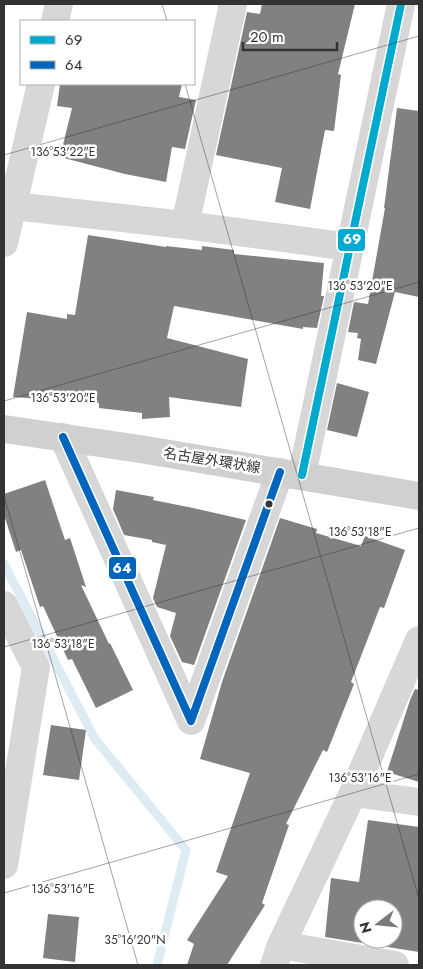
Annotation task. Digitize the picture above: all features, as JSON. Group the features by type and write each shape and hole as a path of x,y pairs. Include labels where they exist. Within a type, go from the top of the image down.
{"main road":[{"name":"名古屋外環状線","path":"4,429 63,437 419,496"}],"street":[{"path":"55,20 59,4"},
{"path":"185,225 233,4"},
{"path":"63,437 191,721 291,474 350,247 401,4"},
{"path":"4,243 41,85"},
{"path":"13,206 185,225 350,247"},
{"path":"4,605 36,667 4,865"},
{"path":"395,965 278,955 353,793 419,640"},
{"path":"353,793 419,802"}],"building":[{"path":"262,4 355,4 338,74 341,75 334,131 325,130 310,209 275,202 282,168 216,155 247,12 260,14"},
{"path":"60,85 182,85 179,97 196,100 185,149 172,147 166,182 125,174 60,157 72,108 57,106"},
{"path":"397,108 419,111 419,297 395,292 376,364 358,360 361,339 357,338 358,333 348,332 354,302 368,304 385,208"},
{"path":"88,235 166,247 202,250 202,246 234,250 234,254 324,263 321,296 324,296 317,328 303,327 303,329 174,306 167,338 248,359 241,407 169,397 170,417 142,419 142,413 99,408 99,403 13,397 27,312 67,319 67,314 75,315"},
{"path":"337,383 369,392 357,437 327,430"},
{"path":"45,480 65,540 70,538 86,587 81,585 133,690 96,708 72,659 68,660 43,606 40,607 21,550 16,552 4,515 4,494"},
{"path":"116,490 154,497 153,500 246,520 194,665 182,662 170,636 176,613 157,607 153,598 166,545 152,542 152,540 124,535 113,509"},
{"path":"280,518 317,529 316,533 361,546 365,536 405,550 384,608 380,607 351,682 354,684 327,752 323,750 286,824 289,825 262,903 265,905 227,965 187,965 194,944 187,940 228,876 216,872 250,773 200,759 222,682"},
{"path":"415,689 419,690 419,782 387,772"},
{"path":"51,725 86,730 79,780 43,775"},
{"path":"368,820 419,827 419,952 400,949 403,949 403,899 353,899 353,941 325,937 331,878 359,882"},
{"path":"48,914 79,917 75,962 43,958"}],"waterway":[{"path":"4,564 95,739 186,850 157,965"}],"transit line":[{"name":"69","path":"302,475 401,4"},
{"name":"64","path":"63,437 191,721 280,472"}]}
